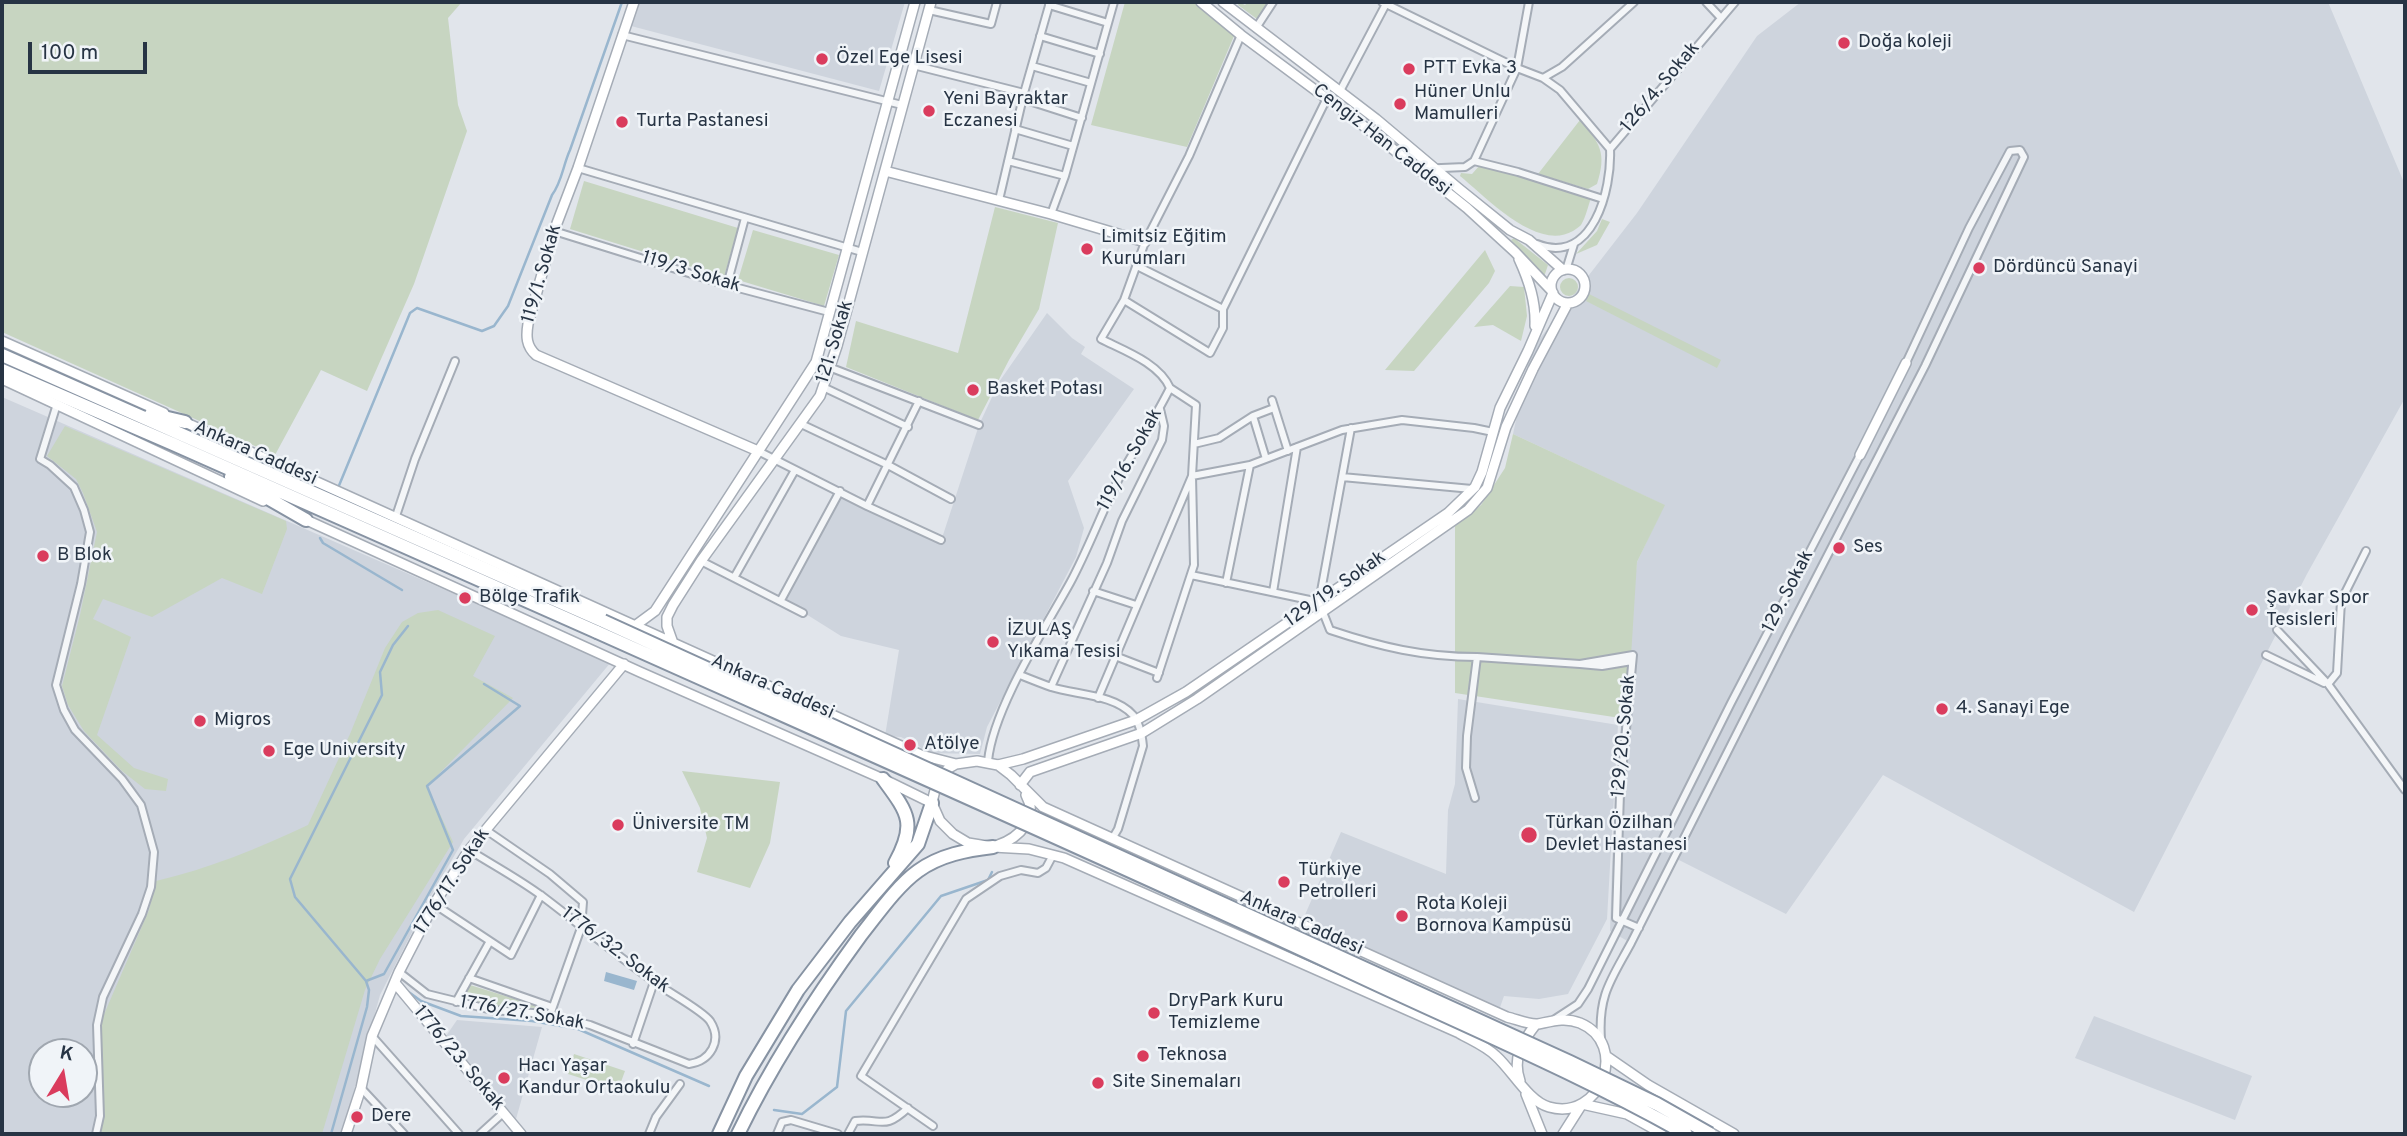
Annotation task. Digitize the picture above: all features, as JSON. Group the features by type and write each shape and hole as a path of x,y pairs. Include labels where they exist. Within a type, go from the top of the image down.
{"highway":[{"path":"2,355 116,405 185,422"},
{"name":"Ankara Caddesi","path":"2,370 600,627 1558,1056 1657,1104 1710,1134"},
{"name":"Ankara Caddesi","path":"116,405 1210,907 1563,1072 1686,1134"},
{"path":"173,444 306,520"},
{"path":"883,779 904,808 909,827 903,848 884,882"},
{"path":"719,1134 746,1076 798,990 884,882 918,844 932,803"},
{"path":"737,1134 756,1096 825,984 882,908 917,871 945,856 993,847"}],"main road":[{"name":"119/1. Sokak","path":"634,2 554,231 526,335 531,351 758,451"},
{"name":"121. Sokak","path":"636,625 654,611 817,362 915,2"},
{"name":"Cengiz Han Caddesi","path":"1201,2 1418,169 1515,252 1552,292"},
{"name":"Cengiz Han Caddesi","path":"1223,2 1340,91 1510,230 1529,240 1564,270"},
{"name":"121. Sokak","path":"673,643 667,617 673,605 701,561 820,396 930,6"},
{"path":"885,171 1051,214 1145,242"},
{"path":"1515,252 1531,288 1536,308 1535,331"},
{"path":"1564,270 1578,272 1585,286 1578,300 1568,303 1558,300 1552,292 1553,279 1564,270"},
{"name":"129/19. Sokak","path":"998,765 1136,720 1203,682 1448,513 1472,489 1482,472 1500,408 1528,351 1552,292"},
{"name":"129/19. Sokak","path":"1021,786 1030,772 1142,733 1197,699 1444,528 1483,494 1491,480 1506,427 1517,402 1568,303"},
{"name":"Ankara Caddesi","path":"2,341 396,516 921,755 956,764 988,761 998,765 1039,805 1498,1013 1536,1024"},
{"name":"129. Sokak","path":"1860,455 1906,363"},
{"name":"Ankara Caddesi","path":"2,379 223,484 883,779 932,803 940,821 953,834 968,843 1029,849 1053,855 1230,930 1459,1033 1494,1054 1532,1098 1549,1107 1569,1108 1582,1104 1627,1114 1663,1134"},
{"name":"1776/17. Sokak","path":"346,1134 361,1088 372,1036 399,972 434,905 469,850 624,664"},
{"path":"932,803 936,783 943,770 956,764"},
{"path":"993,847 1019,835 1029,818 1029,801 1021,786"},
{"name":"1776/23. Sokak","path":"395,983 521,1134"},
{"path":"1542,1134 1521,1083 1517,1059 1525,1038 1536,1024 1563,1019 1581,1023 1593,1032 1601,1041 1606,1056 1606,1072 1601,1087 1582,1104 1563,1134"},
{"path":"1606,1056 1648,1085 1734,1134"}],"street":[{"path":"930,6 992,24 997,2"},
{"path":"1051,214 1065,176 1114,2"},
{"path":"1256,28 1273,2"},
{"path":"1340,91 1385,2 1517,68 1543,78 1560,90 1610,149"},
{"path":"1418,169 1465,167 1474,161 1517,68 1529,2"},
{"path":"1543,78 1562,67 1634,2"},
{"path":"1706,2 1721,18"},
{"name":"126/4. Sokak","path":"1574,244 1585,236 1602,202 1611,170 1610,149 1735,2"},
{"path":"999,200 1023,96 1049,3 1108,23"},
{"path":"622,35 902,106"},
{"name":"119/16. Sokak","path":"988,761 999,718 1078,569 1092,533 1125,468 1170,388 1164,376 1101,339 1124,300 1145,242 1189,156 1241,35"},
{"path":"1040,37 1100,54"},
{"path":"914,65 1023,96 1082,118"},
{"path":"1031,66 1091,83"},
{"path":"1124,300 1210,353 1223,328 1223,309 1327,98"},
{"path":"1015,129 1073,146"},
{"name":"129. Sokak","path":"1601,1041 1602,999 1926,366 2024,157 2020,150 2010,151 1969,228 1906,363"},
{"path":"1008,161 1065,176"},
{"path":"1474,161 1518,172 1602,202"},
{"path":"578,168 862,252"},
{"path":"727,285 745,218"},
{"name":"119/3 Sokak","path":"554,231 727,285 829,312"},
{"path":"1529,240 1545,247 1559,248 1574,244"},
{"path":"1564,270 1574,244"},
{"path":"1138,266 1223,309"},
{"path":"396,516 415,459 455,361"},
{"path":"817,362 979,425"},
{"path":"823,387 908,427"},
{"path":"1115,656 1158,675 1194,565 1192,476 1196,405 1170,388"},
{"path":"867,506 919,401"},
{"path":"57,404 40,459 74,487 90,532 76,608 56,685 64,710 75,730 122,779 141,805 154,852 151,887 142,914 103,997 97,1025 100,1116 96,1134"},
{"path":"1194,444 1219,438 1273,404 1288,451"},
{"path":"1051,687 1107,563 1122,521 1162,440 1164,425 1160,408"},
{"path":"1253,416 1266,459"},
{"path":"1192,476 1250,465 1351,428 1402,420 1493,432"},
{"path":"801,424 888,465 951,499"},
{"path":"1351,428 1319,602 1322,613 1330,630 1372,644 1439,657 1477,657 1466,736 1465,768 1475,798"},
{"path":"1273,592 1297,447"},
{"path":"758,451 941,540"},
{"name":"129. Sokak","path":"1552,1020 1578,1004 1588,989 1731,703 1860,455"},
{"path":"1226,583 1250,465"},
{"path":"734,576 795,470"},
{"path":"1098,698 1192,476"},
{"path":"1342,477 1472,489"},
{"path":"781,600 840,491"},
{"path":"2328,684 2337,673 2340,601 2366,551"},
{"path":"701,561 803,612"},
{"path":"1191,575 1319,602"},
{"path":"1093,591 1136,605"},
{"path":"2277,630 2328,684 2405,790"},
{"path":"2266,655 2328,684"},
{"name":"129/20. Sokak","path":"1477,657 1580,664 1632,658 1619,807 1615,918 1623,922"},
{"path":"1020,675 1051,687 1121,706 1136,720 1142,733 1143,746 1118,829 1112,839"},
{"path":"486,830 551,874 583,902 581,928 550,1015"},
{"name":"1776/32. Sokak","path":"469,850 541,895 654,982 709,1019 715,1031 715,1043 709,1055 701,1062 689,1064"},
{"path":"933,1126 861,1076 965,899 1000,876 1021,870 1038,873 1046,869 1053,855"},
{"path":"434,905 511,955 541,895"},
{"path":"1623,922 1639,928"},
{"path":"456,1002 490,941"},
{"name":"1776/27. Sokak","path":"399,972 427,994 492,1010 550,1015 590,1025 689,1064"},
{"path":"469,978 552,1007"},
{"path":"633,1044 654,982"},
{"path":"372,1036 460,1134"},
{"path":"649,1134 656,1117 680,1084"},
{"path":"361,1088 404,1134"},
{"path":"848,1134 855,1121 864,1120 879,1124 893,1121 908,1108"},
{"path":"480,1134 503,1113"},
{"path":"777,1134 782,1122 791,1120 834,1134"}],"shaded area":[{"name":"Özel Ege Lisesi","path":"638,2 905,2 879,91 631,26"},
{"path":"1801,2 2328,2 2405,185 2405,398 2307,574 2134,912 1883,775 1786,914 1675,858 1631,943 1610,931 1613,837 1626,653 1637,562 1664,505 1513,434 1531,350 1637,213 1757,36"},
{"path":"1047,313 1085,347 1081,354 1134,389 1068,481 1084,528 1076,557 987,727 980,754 926,753 919,746 901,737 885,736 899,650 841,636 782,599 840,491 942,538 979,425 999,382"},
{"name":"Ege University","path":"2,397 611,662 464,839 428,901 380,995 342,1134 2,1134"},
{"name":"Türkan Özilhan Devlet Hastanesi","path":"1458,699 1618,725 1607,919 1568,994 1539,999 1504,996 1498,1013 1301,924 1341,832 1446,874 1448,810 1455,784"},
{"path":"2094,1016 2252,1076 2235,1120 2075,1058"},
{"name":"Hacı Yaşar Kandur Ortaokulu","path":"457,1020 542,1027 516,1119 446,1036"}],"green space":[{"path":"2,2 462,2 448,18 458,105 467,131 414,284 367,391 321,370 275,455 2,332"},
{"path":"1125,2 1194,2 1234,36 1187,147 1091,125"},
{"path":"1239,2 1245,5 1248,2 1269,2 1257,19 1238,5"},
{"path":"1580,120 1597,142 1601,156 1597,184 1588,189 1538,174"},
{"path":"1480,165 1591,198 1581,225 1559,236 1528,228 1498,208 1460,176 1461,173 1472,174"},
{"path":"584,181 738,228 724,277 570,229"},
{"path":"995,207 1058,223 1039,309 978,420 846,367 856,321 958,353"},
{"path":"1602,219 1610,222 1597,245 1576,254 1597,231"},
{"path":"753,230 839,255 824,306 738,280"},
{"path":"1514,238 1548,265 1544,277 1511,240"},
{"path":"1485,250 1495,271 1489,283 1414,371 1385,370"},
{"path":"1565,278 1573,278 1578,287 1576,294 1565,296 1560,291 1560,283"},
{"path":"1510,286 1524,287 1527,316 1521,341 1493,325 1474,327"},
{"path":"1589,294 1721,360 1717,368 1586,301"},
{"path":"65,426 286,521 287,529 262,594 222,578 152,617 103,599 93,619 131,637 97,735 134,768 168,779 166,791 145,789 122,771 84,731 68,705 62,686 97,532 76,479 47,456"},
{"path":"1513,434 1665,505 1637,562 1627,719 1455,693 1455,526 1481,505 1505,468"},
{"path":"438,610 495,636 473,676 513,698 427,786 453,842 380,959 365,990 322,1134 101,1134 99,1026 149,910 156,881 233,857 308,825 350,734 385,648 402,622 418,613"},
{"path":"682,771 780,782 770,843 750,888 697,872 707,838 700,808"},
{"path":"470,985 544,1008 496,1007 464,997"},
{"path":"574,1054 625,1071 618,1090 568,1074"}],"water":[{"path":"606,972 637,981 634,990 604,981"}],"waterway":[{"path":"338,488 410,313 417,308 482,331 494,326 508,306 560,179 622,2"},
{"path":"320,538 323,543 402,590"},
{"path":"331,1134 367,1007 369,990 366,981 295,897 290,879 382,695 380,672 393,645 408,626"},
{"path":"366,981 384,974 453,850 427,786 520,706 484,684"},
{"path":"774,1110 802,1114 837,1087 846,1011 941,896 988,880 992,872"},
{"path":"406,990 421,1001 461,1016 532,1021 578,1029 709,1086"}],"place":[{"name":"Doğa koleji","path":"1844,43"},
{"name":"Özel Ege Lisesi","path":"822,59"},
{"name":"PTT Evka 3","path":"1409,69"},
{"name":"Hüner Unlu Mamulleri","path":"1400,104"},
{"name":"Yeni Bayraktar Eczanesi","path":"929,111"},
{"name":"Turta Pastanesi","path":"622,122"},
{"name":"Limitsiz Eğitim Kurumları","path":"1087,249"},
{"name":"Dördüncü Sanayi","path":"1979,268"},
{"name":"Basket Potası","path":"973,390"},
{"name":"Ses","path":"1839,548"},
{"name":"B Blok","path":"43,556"},
{"name":"Bölge Trafik","path":"465,598"},
{"name":"Şavkar Spor Tesisleri","path":"2252,610"},
{"name":"İZULAŞ Yıkama Tesisi","path":"993,642"},
{"name":"4. Sanayi Ege","path":"1942,709"},
{"name":"Migros","path":"200,721"},
{"name":"Atölye","path":"910,745"},
{"name":"Ege University","path":"269,751"},
{"name":"Üniversite TM","path":"618,825"},
{"name":"Türkan Özilhan Devlet Hastanesi","path":"1529,835"},
{"name":"Türkiye Petrolleri","path":"1284,882"},
{"name":"Rota Koleji Bornova Kampüsü","path":"1402,916"},
{"name":"DryPark Kuru Temizleme","path":"1154,1013"},
{"name":"Teknosa","path":"1143,1056"},
{"name":"Hacı Yaşar Kandur Ortaokulu","path":"504,1078"},
{"name":"Site Sinemaları","path":"1098,1083"},
{"name":"Dere","path":"357,1117"}]}
